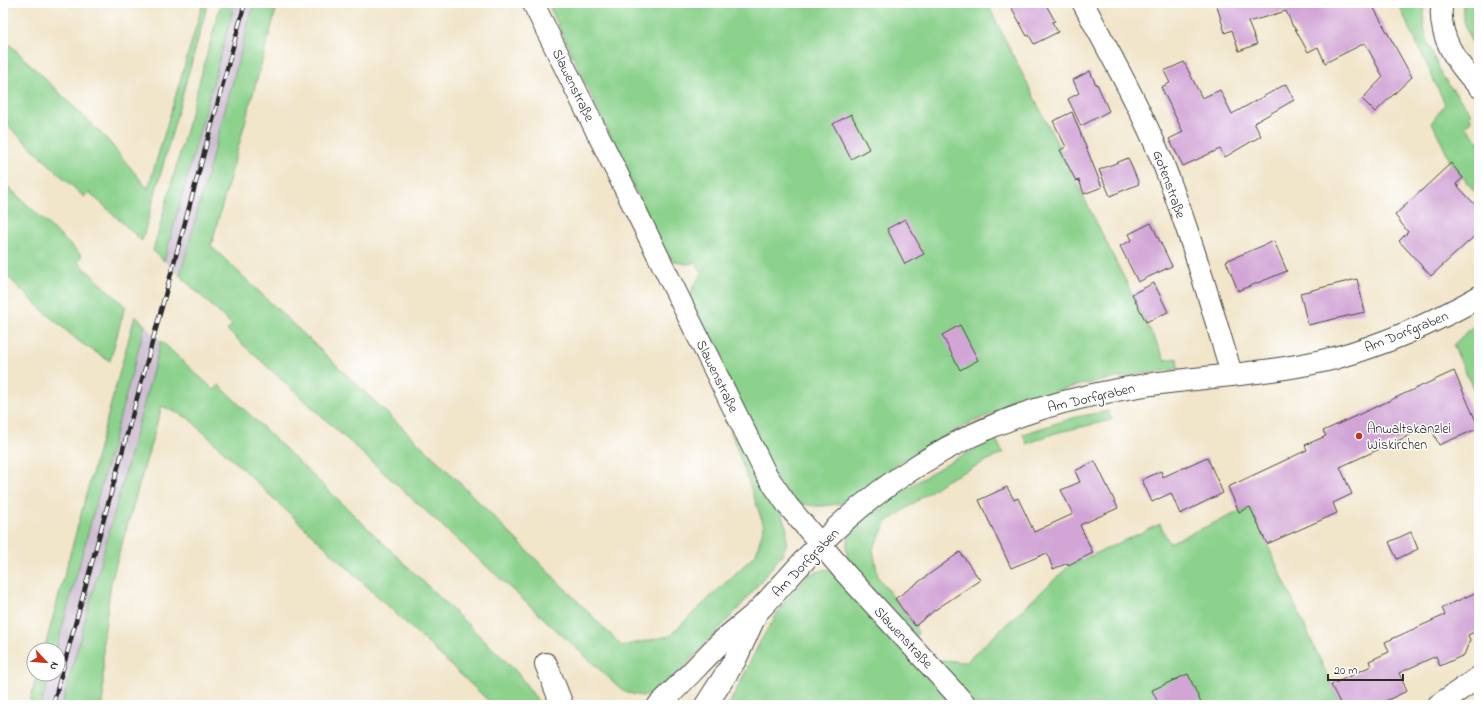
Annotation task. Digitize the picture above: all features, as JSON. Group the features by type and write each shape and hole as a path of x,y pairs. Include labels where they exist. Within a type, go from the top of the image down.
{"street":[{"name":"Slawenstraße","path":"533,3 766,474 788,506 846,574 966,705"},
{"name":"Gotenstraße","path":"1083,3 1132,96 1160,157 1176,199 1232,375"},
{"path":"1442,3 1441,19 1446,42 1468,75 1479,87"},
{"name":"Am Dorfgraben","path":"660,705 685,681 716,646 757,611 820,543 856,511 904,475 957,443 1009,420 1065,402 1120,389 1276,370 1341,356 1412,331 1479,297"},
{"name":"Am Dorfgraben","path":"712,701 735,660 757,611"},
{"path":"546,664 562,705"},
{"path":"1438,705 1479,677"}],"shaded area":[{"path":"235,3 254,3 180,276 164,261"},
{"path":"145,325 161,341 62,705 41,705 48,682 66,682 66,642 58,642"}],"green space":[{"path":"203,3 208,3 142,241 89,192 84,197 3,121 3,38 106,138 148,189"},
{"path":"221,3 235,3 164,261 153,251"},
{"path":"254,3 278,3 211,246 449,472 622,646 669,636 756,554 764,526 730,429 779,509 787,529 786,546 781,556 744,602 678,674 661,689 642,696 628,693 620,688 227,330 232,325 180,276"},
{"path":"548,3 987,3 1165,360 1177,358 1178,369 1082,385 1052,392 1019,403 956,430 934,442 882,475 850,499 832,505 814,506 803,504 793,498 777,480 689,303 693,287 702,273 696,262 684,264 666,256"},
{"path":"1398,3 1424,3 1424,27 1428,44 1443,77 1470,112 1471,121 1465,126 1479,142 1479,197 1451,163 1432,122 1445,104"},
{"path":"1463,3 1479,3 1479,54 1466,30 1463,17"},
{"path":"3,182 82,256 77,261 126,307 110,361 81,343 41,309 3,272"},
{"path":"135,316 145,325 58,642 46,642"},
{"path":"1479,321 1479,401 1453,345"},
{"path":"161,341 214,390 219,385 516,671 541,705 493,705 188,418 162,406 111,582 103,642 103,705 62,705"},
{"path":"1108,411 1112,420 1055,433 1027,444 1023,434 1076,417"},
{"path":"996,439 1003,453 945,481 886,523 873,549 878,577 915,626 918,633 915,640 850,563 847,556 847,541 853,531 865,519 904,491 964,454"},
{"path":"1250,507 1341,705 974,705 942,670 941,660 966,662 1069,566 1160,524 1169,543"},
{"path":"827,569 838,574 959,705 729,705 761,640 786,600 809,574"},
{"path":"35,682 48,682 41,705 29,705"}],"building":[{"path":"1009,3 1045,3 1055,21 1052,22 1058,32 1034,44 1029,35 1027,36"},
{"path":"1216,3 1371,3 1412,77 1375,112 1362,99 1383,77 1365,43 1325,63 1318,47 1308,52 1293,27 1286,11 1248,22 1257,44 1239,51 1232,30 1225,33"},
{"path":"1184,62 1202,98 1220,90 1232,114 1286,84 1294,100 1254,123 1261,136 1225,157 1220,149 1183,166 1169,139 1183,132 1161,87 1170,83 1164,71"},
{"path":"1090,71 1109,111 1081,126 1068,99 1079,93 1073,80"},
{"path":"1072,112 1102,187 1084,194 1079,180 1076,181 1060,150 1066,147 1053,121"},
{"path":"851,114 869,149 851,159 833,124"},
{"path":"1128,158 1139,184 1110,196 1099,170"},
{"path":"1451,163 1463,178 1456,184 1479,209 1479,232 1431,276 1399,241 1408,232 1395,215"},
{"path":"905,219 924,254 905,264 887,229"},
{"path":"1151,223 1172,266 1138,282 1120,246 1132,240 1129,234"},
{"path":"1274,241 1287,271 1238,291 1226,261"},
{"path":"1357,279 1365,312 1308,325 1300,293"},
{"path":"1154,283 1168,312 1146,322 1132,294"},
{"path":"960,325 978,360 960,370 942,335"},
{"path":"1454,371 1479,428 1439,445 1430,426 1340,467 1352,494 1333,503 1337,513 1267,544 1250,507 1239,512 1228,487 1307,450 1305,445 1326,436 1323,431"},
{"path":"1207,457 1223,493 1180,514 1171,493 1152,502 1142,480 1161,471 1163,477"},
{"path":"1095,461 1118,508 1080,525 1093,553 1068,565 1068,563 1053,569 1047,553 1011,568 979,500 1007,487 1014,500 1018,498 1034,532 1073,514 1061,490 1080,482 1075,471"},
{"path":"1411,532 1418,549 1397,559 1389,542"},
{"path":"960,552 980,580 935,610 915,626 895,599"},
{"path":"1479,591 1479,630 1468,635 1470,640 1464,655 1440,666 1436,656 1399,673 1407,691 1377,705 1341,705 1331,685 1371,666 1369,661 1389,652 1385,642 1445,615 1442,608"},
{"path":"1188,674 1202,705 1159,705 1152,690"}],"railway":[{"path":"53,705 245,3"}],"place":[{"name":"Anwaltskanzlei Wiskirchen","path":"1359,436"}]}
